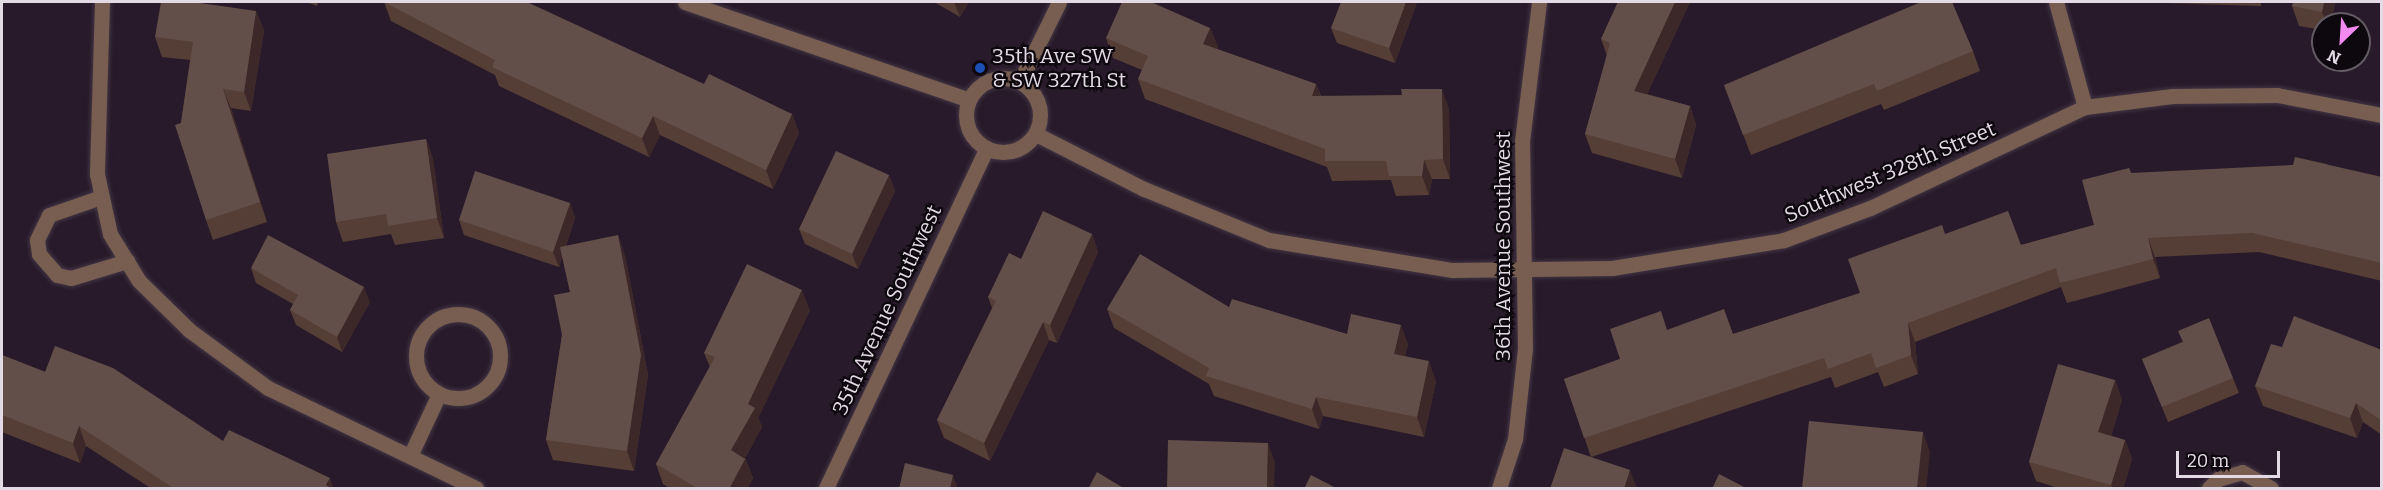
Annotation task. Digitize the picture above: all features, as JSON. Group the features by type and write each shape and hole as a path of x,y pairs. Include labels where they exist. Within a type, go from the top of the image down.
{"street":[{"path":"102,2 95,137 101,197 110,234 139,281 189,330 268,388 476,489"},
{"path":"685,2 969,100"},
{"path":"1020,81 1059,2"},
{"name":"36th Avenue Southwest","path":"1499,489 1515,439 1526,269 1522,141 1539,2"},
{"path":"2056,2 2085,107"},
{"path":"997,78 1020,81 1041,110 1036,134 1020,149 987,148 970,133 969,100 997,78"},
{"name":"Southwest 328th Street","path":"1036,134 1144,189 1269,240 1453,270 1612,268 1784,240 1881,203 2085,107 2172,96 2277,95 2382,115"},
{"name":"35th Avenue Southwest","path":"826,489 987,148"},
{"path":"101,197 49,215 37,240 39,254 57,275 71,278 127,261"},
{"path":"447,315 476,317 496,338 499,367 482,391 468,397 440,394 423,380 415,360 423,331 447,315"},
{"path":"410,456 440,394"},
{"path":"2209,489 2229,473 2242,472 2271,489"}],"building":[{"path":"161,2 193,2 256,11 244,92 223,89 260,202 206,220 175,125 181,123 193,42 155,37"},
{"path":"384,2 527,2 704,84 709,74 792,114 766,170 653,116 642,138 492,67 495,60"},
{"path":"1122,2 1151,2 1210,28 1203,44 1316,84 1312,96 1402,95 1401,89 1442,89 1443,159 1424,160 1422,176 1389,176 1386,161 1325,161 1325,149 1138,79 1148,56 1106,38"},
{"path":"1341,2 1406,2 1389,48 1331,28"},
{"path":"1618,2 1675,2 1634,91 1690,106 1675,159 1585,134 1610,43 1601,39"},
{"path":"1921,2 1952,2 1973,51 1877,91 1874,84 1743,135 1724,85"},
{"path":"2293,2 2324,2 2322,12 2292,6"},
{"path":"426,139 437,218 388,226 386,214 336,222 327,154"},
{"path":"836,151 889,175 852,254 799,229"},
{"path":"2295,157 2382,177 2382,263 2252,233 2148,238 2153,259 2060,283 2056,268 1908,323 1911,355 1876,368 1871,353 1828,369 1824,358 1584,438 1564,379 1620,359 1610,329 1661,311 1667,330 1724,309 1733,334 1860,293 1848,259 1942,225 1945,234 2008,211 2021,245 2094,225 2082,180 2129,168 2131,173 2293,165"},
{"path":"475,171 570,203 553,252 459,220"},
{"path":"1043,211 1092,234 1050,325 1043,322 984,443 937,420 996,301 988,297 1009,253 1021,259"},
{"path":"268,235 364,287 337,337 290,310 298,295 251,268"},
{"path":"618,235 641,355 627,451 546,440 562,335 554,295 570,292 560,247"},
{"path":"1140,254 1229,307 1232,299 1347,334 1351,314 1401,325 1394,354 1429,361 1417,417 1316,397 1312,409 1206,376 1209,368 1107,309"},
{"path":"747,264 802,290 748,404 755,408 731,450 745,459 729,489 699,489 656,464 715,357 704,353"},
{"path":"2294,316 2382,350 2382,421 2356,403 2350,418 2255,386 2271,344 2282,347"},
{"path":"2209,318 2233,378 2162,407 2142,359 2183,342 2178,331"},
{"path":"55,346 113,368 223,441 229,430 330,478 326,485 333,489 175,489 79,426 73,443 2,415 2,355 45,372"},
{"path":"2058,364 2115,380 2098,432 2125,440 2111,485 2029,462"},
{"path":"1809,421 1923,432 1917,489 1802,489"},
{"path":"1168,440 1268,443 1267,489 1167,489"},
{"path":"1564,448 1630,470 1624,489 1550,489"},
{"path":"905,463 953,475 950,489 899,489"},
{"path":"1097,472 1125,489 1088,489"},
{"path":"1719,474 1748,489 1712,489"},
{"path":"1311,475 1338,489 1304,489"}],"place":[{"name":"35th Ave SW & SW 327th St","path":"980,68"}]}
